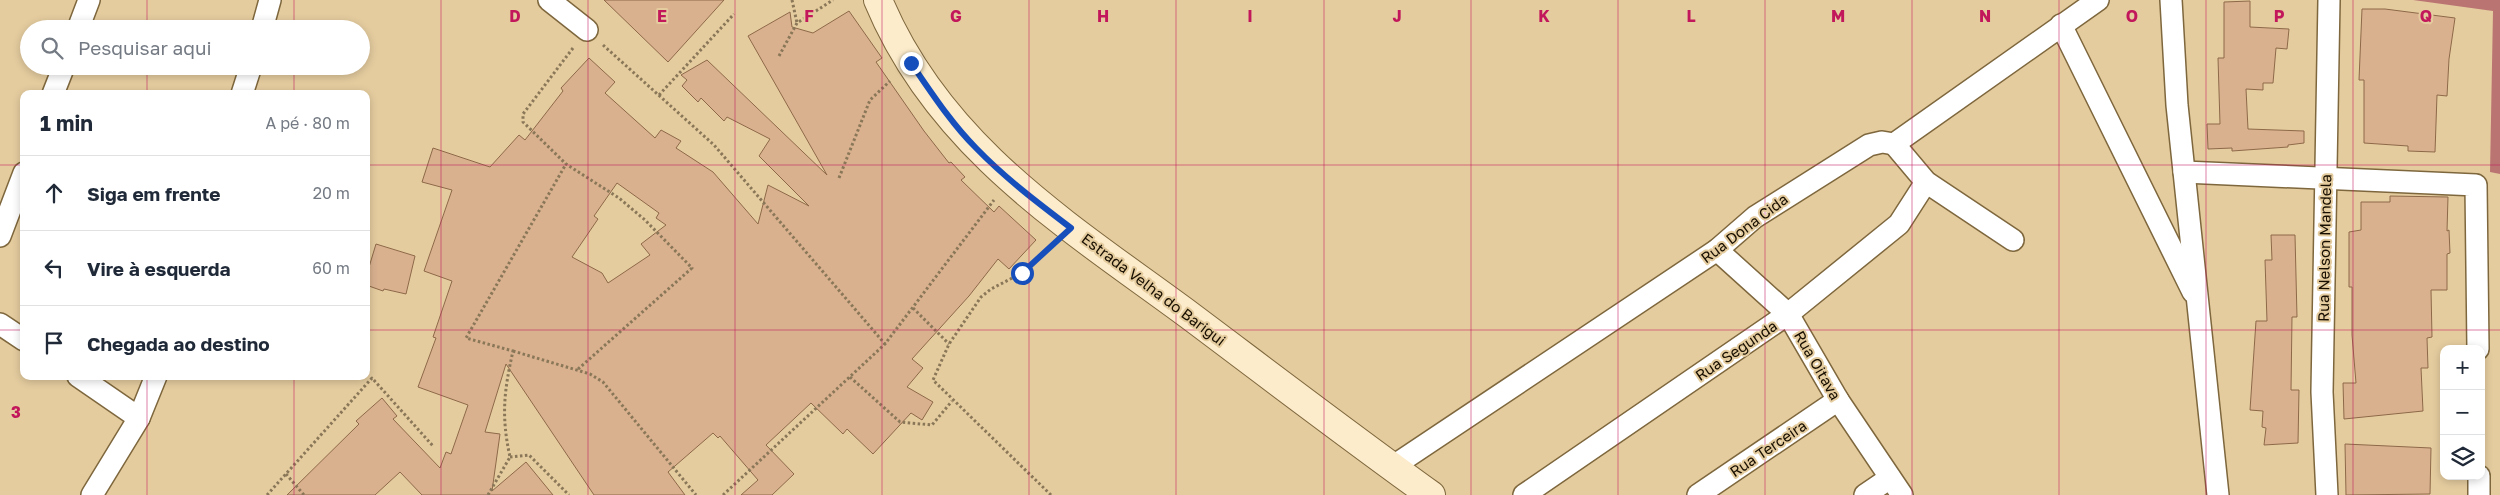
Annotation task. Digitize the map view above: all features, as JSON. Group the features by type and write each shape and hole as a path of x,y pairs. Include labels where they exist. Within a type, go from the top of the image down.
{"street":[{"path":"81,20 88,0"},
{"path":"264,20 270,0"},
{"path":"549,0 587,30"},
{"name":"Estrada Velha do Barigui","path":"878,0 911,63 950,118 976,148 1009,179 1071,228 1431,495"},
{"path":"2014,240 1926,182 1894,144 2098,0"},
{"path":"2171,0 2176,96 2218,495"},
{"name":"Rua Nelson Mandela","path":"2327,495 2322,392 2329,0"},
{"path":"2062,25 2199,305"},
{"path":"55,90 60,75"},
{"path":"243,90 247,75"},
{"name":"Rua Dona Cida","path":"1392,467 1717,250 1755,217 1854,153 1869,145 1882,142 1894,144"},
{"path":"2184,172 2325,177 2476,186 2478,345"},
{"name":"Rua Segunda","path":"1524,495 1788,314 1899,224 1926,182"},
{"path":"0,236 20,184"},
{"name":"Rua Oitava","path":"1717,250 1788,314 1838,400 1896,486"},
{"path":"0,324 20,337"},
{"path":"84,380 139,418"},
{"path":"92,495 139,418 154,380"},
{"name":"Rua Terceira","path":"1698,495 1838,400"},
{"path":"2479,480 2479,495"},
{"path":"1865,495 1896,486"}],"path":[{"path":"792,0 797,23"},
{"path":"779,56 797,23 833,0"},
{"path":"660,96 734,14"},
{"path":"577,370 692,268 645,220 619,198 566,164 523,122 523,114 587,30 714,145 885,344"},
{"path":"839,178 870,100 911,63"},
{"path":"566,164 466,338 590,374 603,382 696,495"},
{"path":"723,495 885,344 1009,179"},
{"path":"1051,495 952,401 933,380 949,344 981,297 991,289 1029,268 1071,228"},
{"path":"913,308 949,344"},
{"path":"488,495 510,457 505,437 504,391 513,351"},
{"path":"850,377 900,422 932,425 952,401"},
{"path":"267,495 372,378 434,446"},
{"path":"510,457 529,455 569,495"},
{"path":"286,474 304,495"}],"shaded area":[{"path":"2413,0 2500,0 2500,174 2490,172 2493,11"}],"building":[{"path":"604,0 724,0 668,62"},
{"path":"2250,1 2250,27 2289,29 2287,49 2276,48 2273,83 2263,83 2263,90 2246,89 2248,129 2304,131 2304,143 2288,145 2288,147 2232,151 2232,148 2208,149 2207,124 2220,124 2218,58 2224,58 2224,2"},
{"path":"2362,9 2385,9 2455,18 2449,59 2447,96 2437,95 2435,152 2408,151 2408,146 2364,143 2364,80 2359,80"},
{"path":"849,11 882,58 876,62 924,131 949,163 951,162 965,177 961,180 994,212 999,206 1036,240 1009,269 998,259 969,296 912,359 923,368 907,387 933,402 922,420 911,413 873,454 847,429 843,434 811,403 766,445 794,474 772,495 741,495 758,480 720,436 718,438 713,433 668,472 685,495 594,495 506,364 485,432 500,434 492,491 526,462 553,495 422,495 400,472 375,495 287,495 359,424 356,421 382,398 397,416 393,419 440,468 446,452 451,454 468,405 418,387 436,338 433,337 452,281 424,271 452,190 422,182 433,148 490,167 519,135 525,140 563,91 561,88 589,58 615,82 605,93 655,138 661,130 681,141 676,148 713,172 758,224 768,185 809,206 759,156 770,139 727,117 724,121 701,98 698,102 682,86 687,80 681,75 707,60 827,175 748,36 790,12 792,27 813,33","holes":["617,183 659,213 656,218 666,225 641,244 650,255 608,283 602,273 572,257 598,219 594,216"]},
{"path":"2390,196 2448,197 2447,231 2449,230 2450,253 2447,254 2447,290 2431,290 2432,337 2427,338 2428,368 2421,368 2423,411 2344,419 2343,383 2356,383 2352,335 2352,287 2349,287 2349,232 2361,230 2361,202 2390,202"},
{"path":"2271,235 2295,235 2297,317 2292,317 2291,390 2299,390 2298,443 2264,445 2266,428 2262,427 2263,411 2250,410 2256,321 2267,321 2265,260 2272,260"},
{"path":"376,244 415,256 406,294 384,289 383,291 370,286 370,264"},
{"path":"2345,444 2431,448 2430,494 2346,495"}],"route":[{"path":"911,63 950,118 976,148 1009,179 1071,228 1035,264 1022,273"}]}
